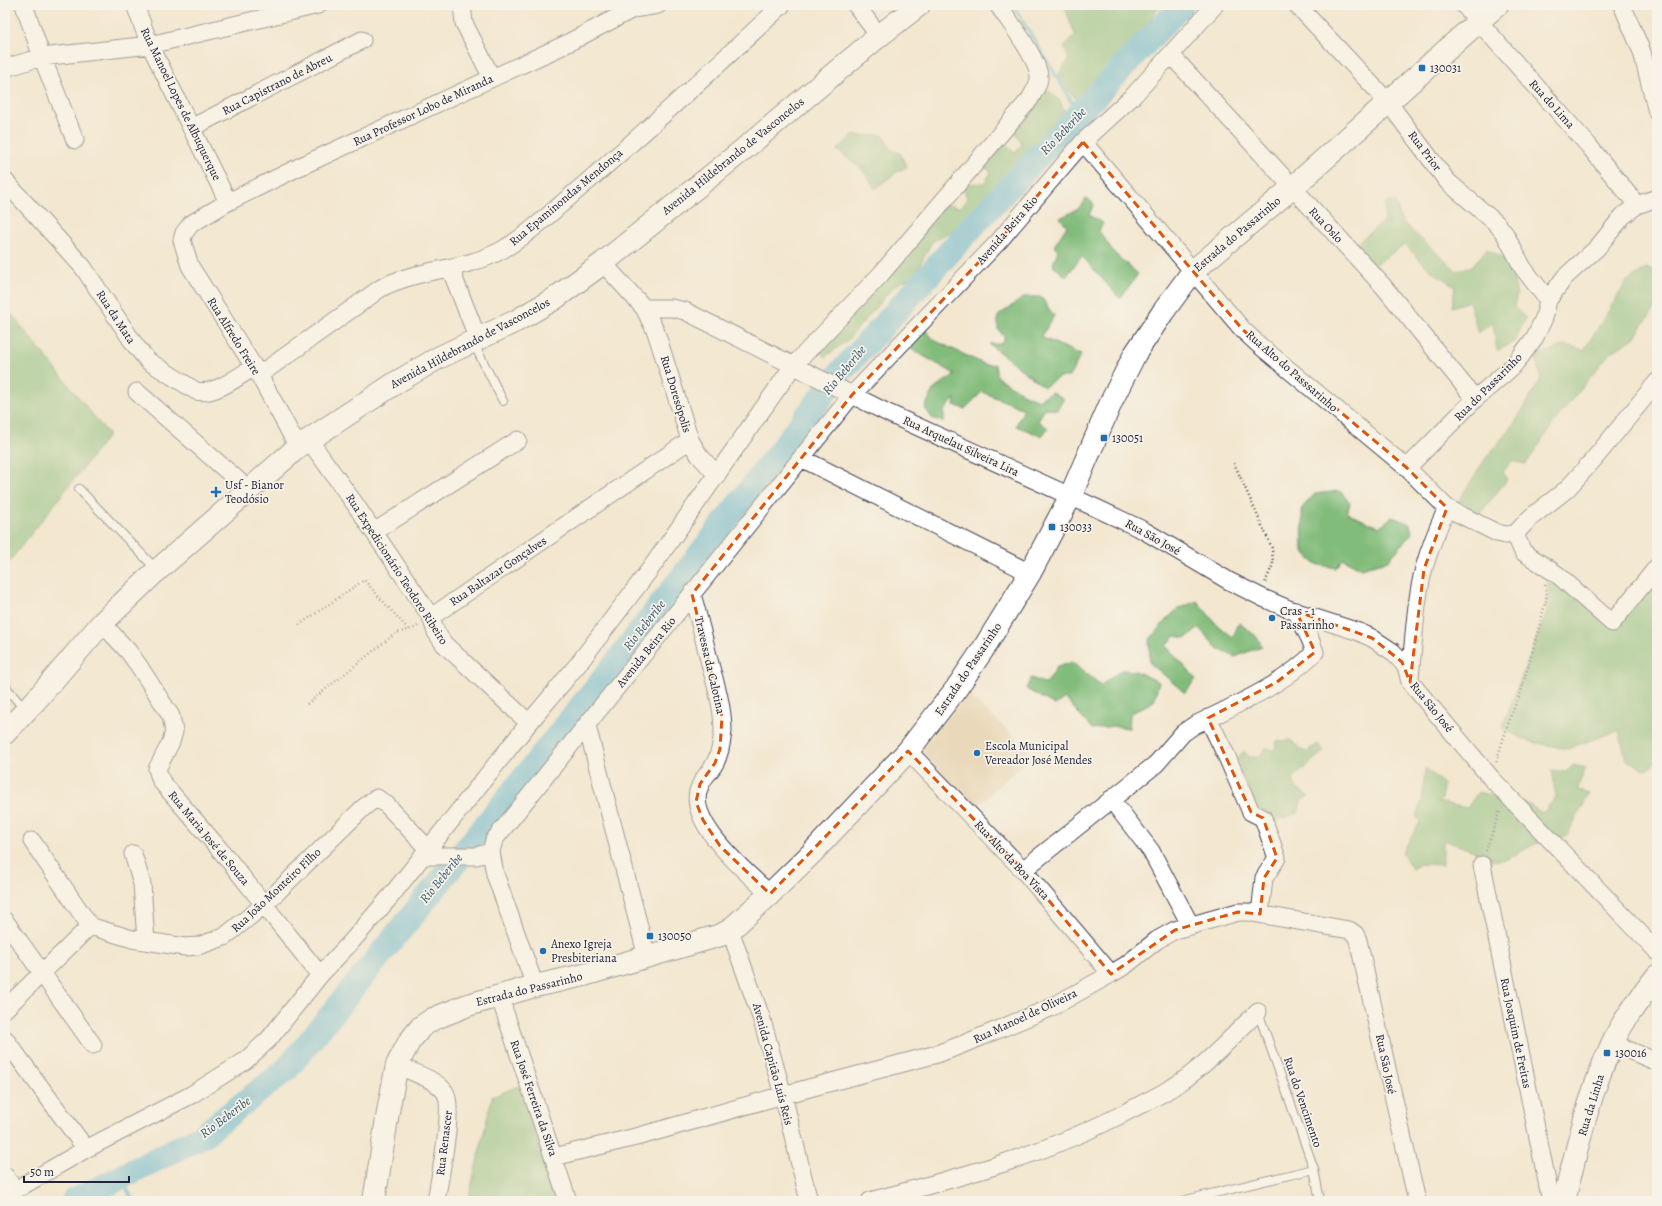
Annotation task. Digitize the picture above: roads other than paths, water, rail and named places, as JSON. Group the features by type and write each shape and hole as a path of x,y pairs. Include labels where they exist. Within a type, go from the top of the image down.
{"street":[{"path":"24,5 42,57 75,140"},
{"name":"Rua Manoel Lopes de Albuquerque","path":"135,5 150,45 228,202"},
{"path":"5,68 42,57 150,45 318,5"},
{"path":"462,5 464,23 492,78"},
{"name":"Rua Professor Lobo de Miranda","path":"191,224 228,202 306,164 562,46 633,7 658,5"},
{"name":"Rua Epaminondas Mendonça","path":"256,371 381,288 402,279 485,259 524,236 606,165 782,5"},
{"path":"856,5 879,36"},
{"name":"Avenida Hildebrando de Vasconcelos","path":"5,733 26,711 102,623 157,570 304,444 396,382 438,358 516,321 554,299 603,263 918,5"},
{"path":"5,1176 10,1193 86,1149 191,1095 245,1061 269,1038 320,975 368,924 429,854 529,723 579,663 651,568 718,475 754,420 904,248 1030,99 1036,89 1039,79 1038,69 1030,52 998,5"},
{"name":"Avenida Beira Rio","path":"486,851 801,458 846,392 999,241 1083,142 1134,95 1171,56 1215,5"},
{"name":"Rua Prior","path":"1297,5 1388,102 1447,181 1496,224 1505,234 1523,268 1548,300"},
{"name":"Rua do Lima","path":"1464,5 1589,146 1637,205"},
{"name":"Estrada do Passarinho","path":"374,1201 397,1066 409,1042 421,1027 433,1019 499,995 584,975 720,935 730,930 770,894 811,854 908,751 956,689 982,651 1030,573 1070,497 1113,398 1135,354 1193,271 1292,188 1497,5"},
{"path":"1622,5 1649,54 1657,112"},
{"name":"Rua Capistrano de Abreu","path":"191,128 362,40"},
{"name":"Rua Oslo","path":"1171,56 1384,287 1476,399"},
{"name":"Rua Alto do Passsarinho","path":"1083,142 1243,330 1258,344 1407,468 1447,508 1496,533 1506,535 1515,534"},
{"name":"Rua da Mata","path":"5,181 83,267 134,345 148,361 196,391 203,392 208,392 256,371"},
{"name":"Rua do Passarinho","path":"1407,468 1476,399 1511,368 1522,356 1535,337 1544,318 1548,300 1565,277 1596,248 1623,216 1637,205 1657,198"},
{"name":"Rua Alfredo Freire","path":"191,224 184,232 182,240 190,266 304,444"},
{"path":"603,263 644,308"},
{"path":"450,268 476,340"},
{"name":"Rua Arquelau Silveira Lira","path":"644,308 672,308 686,311 846,392 1070,497"},
{"name":"Rua Doresópolis","path":"644,308 656,332 690,440 699,455 718,475"},
{"path":"1657,382 1594,459 1567,489 1530,518 1515,534 1523,552 1558,576 1612,623 1657,567"},
{"path":"137,392 249,490"},
{"path":"374,532 518,440"},
{"name":"Rua Baltazar Gonçalves","path":"431,617 690,440"},
{"name":"Rua Expedicionário Teodoro Ribeiro","path":"304,444 374,532 431,617 436,632 444,644 529,723"},
{"path":"801,458 1030,573"},
{"name":"Rua São José","path":"1070,497 1143,530 1229,581 1259,596 1296,611 1359,632 1372,638 1393,652 1406,666 1410,682 1491,778 1657,951"},
{"path":"1410,682 1419,594 1424,569 1433,540 1447,508"},
{"name":"Travessa da Calotina","path":"692,594 717,690 723,732 716,763 700,784 696,795 696,802 703,820 720,846 770,894"},
{"path":"1023,870 1156,764 1183,734 1193,726 1277,682 1304,663 1315,652 1296,611"},
{"name":"Rua Maria José de Souza","path":"102,623 139,666 171,716 174,732 172,742 157,770 161,781 227,858 320,975"},
{"path":"1208,718 1251,812 1263,818 1277,858 1264,878 1260,914"},
{"path":"587,726 647,957"},
{"name":"Rua Alto da Boa Vista","path":"908,751 1023,870 1111,974"},
{"path":"1111,799 1151,851 1191,926"},
{"name":"Rua João Monteiro Filho","path":"90,926 115,935 185,947 210,943 224,937 264,905 373,800 381,800 387,805 429,854"},
{"path":"5,1009 90,926 32,840"},
{"path":"429,854 486,851 496,874 535,986"},
{"path":"134,854 142,884 146,941"},
{"name":"Rua Joaquim de Freitas","path":"1482,864 1551,1201"},
{"name":"Rua Manoel de Oliveira","path":"554,1158 640,1136 783,1095 937,1054 1050,1008 1126,965 1157,940 1176,930 1238,912 1260,914 1349,930"},
{"path":"5,921 93,1045"},
{"name":"Avenida Capitão Luís Reis","path":"730,930 762,1020 783,1095 809,1201"},
{"name":"Rua São José","path":"1349,930 1355,934 1358,940 1417,1201"},
{"name":"Rua da Linha","path":"1564,1201 1591,1096 1612,1043 1642,995 1657,976"},
{"name":"Rua José Ferreira da Silva","path":"499,995 568,1201"},
{"path":"870,1201 1031,1155 1110,1122 1165,1092 1194,1072 1258,1012"},
{"path":"5,1039 86,1149"},
{"path":"1612,1043 1657,1062"},
{"name":"Rua Renascer","path":"397,1066 436,1083 445,1092 449,1101 436,1201"}],"lane":[{"path":"476,340 504,401"},
{"path":"79,489 157,570"},
{"path":"5,686 26,711"},
{"name":"Rua do Vencimento","path":"1258,1012 1314,1168 1320,1201"},
{"path":"1182,1201 1314,1168"}],"waterway":[{"path":"1013,5 1079,114"},
{"name":"Rio Beberibe","path":"74,1201 202,1136 287,1069 611,669 841,372 993,204 1182,5"},
{"path":"121,1177 133,1201"}],"place":[{"name":"130031","path":"1422,68"},
{"name":"130051","path":"1104,438"},
{"name":"Usf - Bianor Teodósio","path":"216,492"},
{"name":"130033","path":"1052,527"},
{"name":"Cras - 1 Passarinho","path":"1272,618"},
{"name":"Escola Municipal Vereador José Mendes","path":"977,753"},
{"name":"130050","path":"650,936"},
{"name":"Anexo Igreja Presbiteriana","path":"543,951"},
{"name":"130016","path":"1607,1053"}]}
